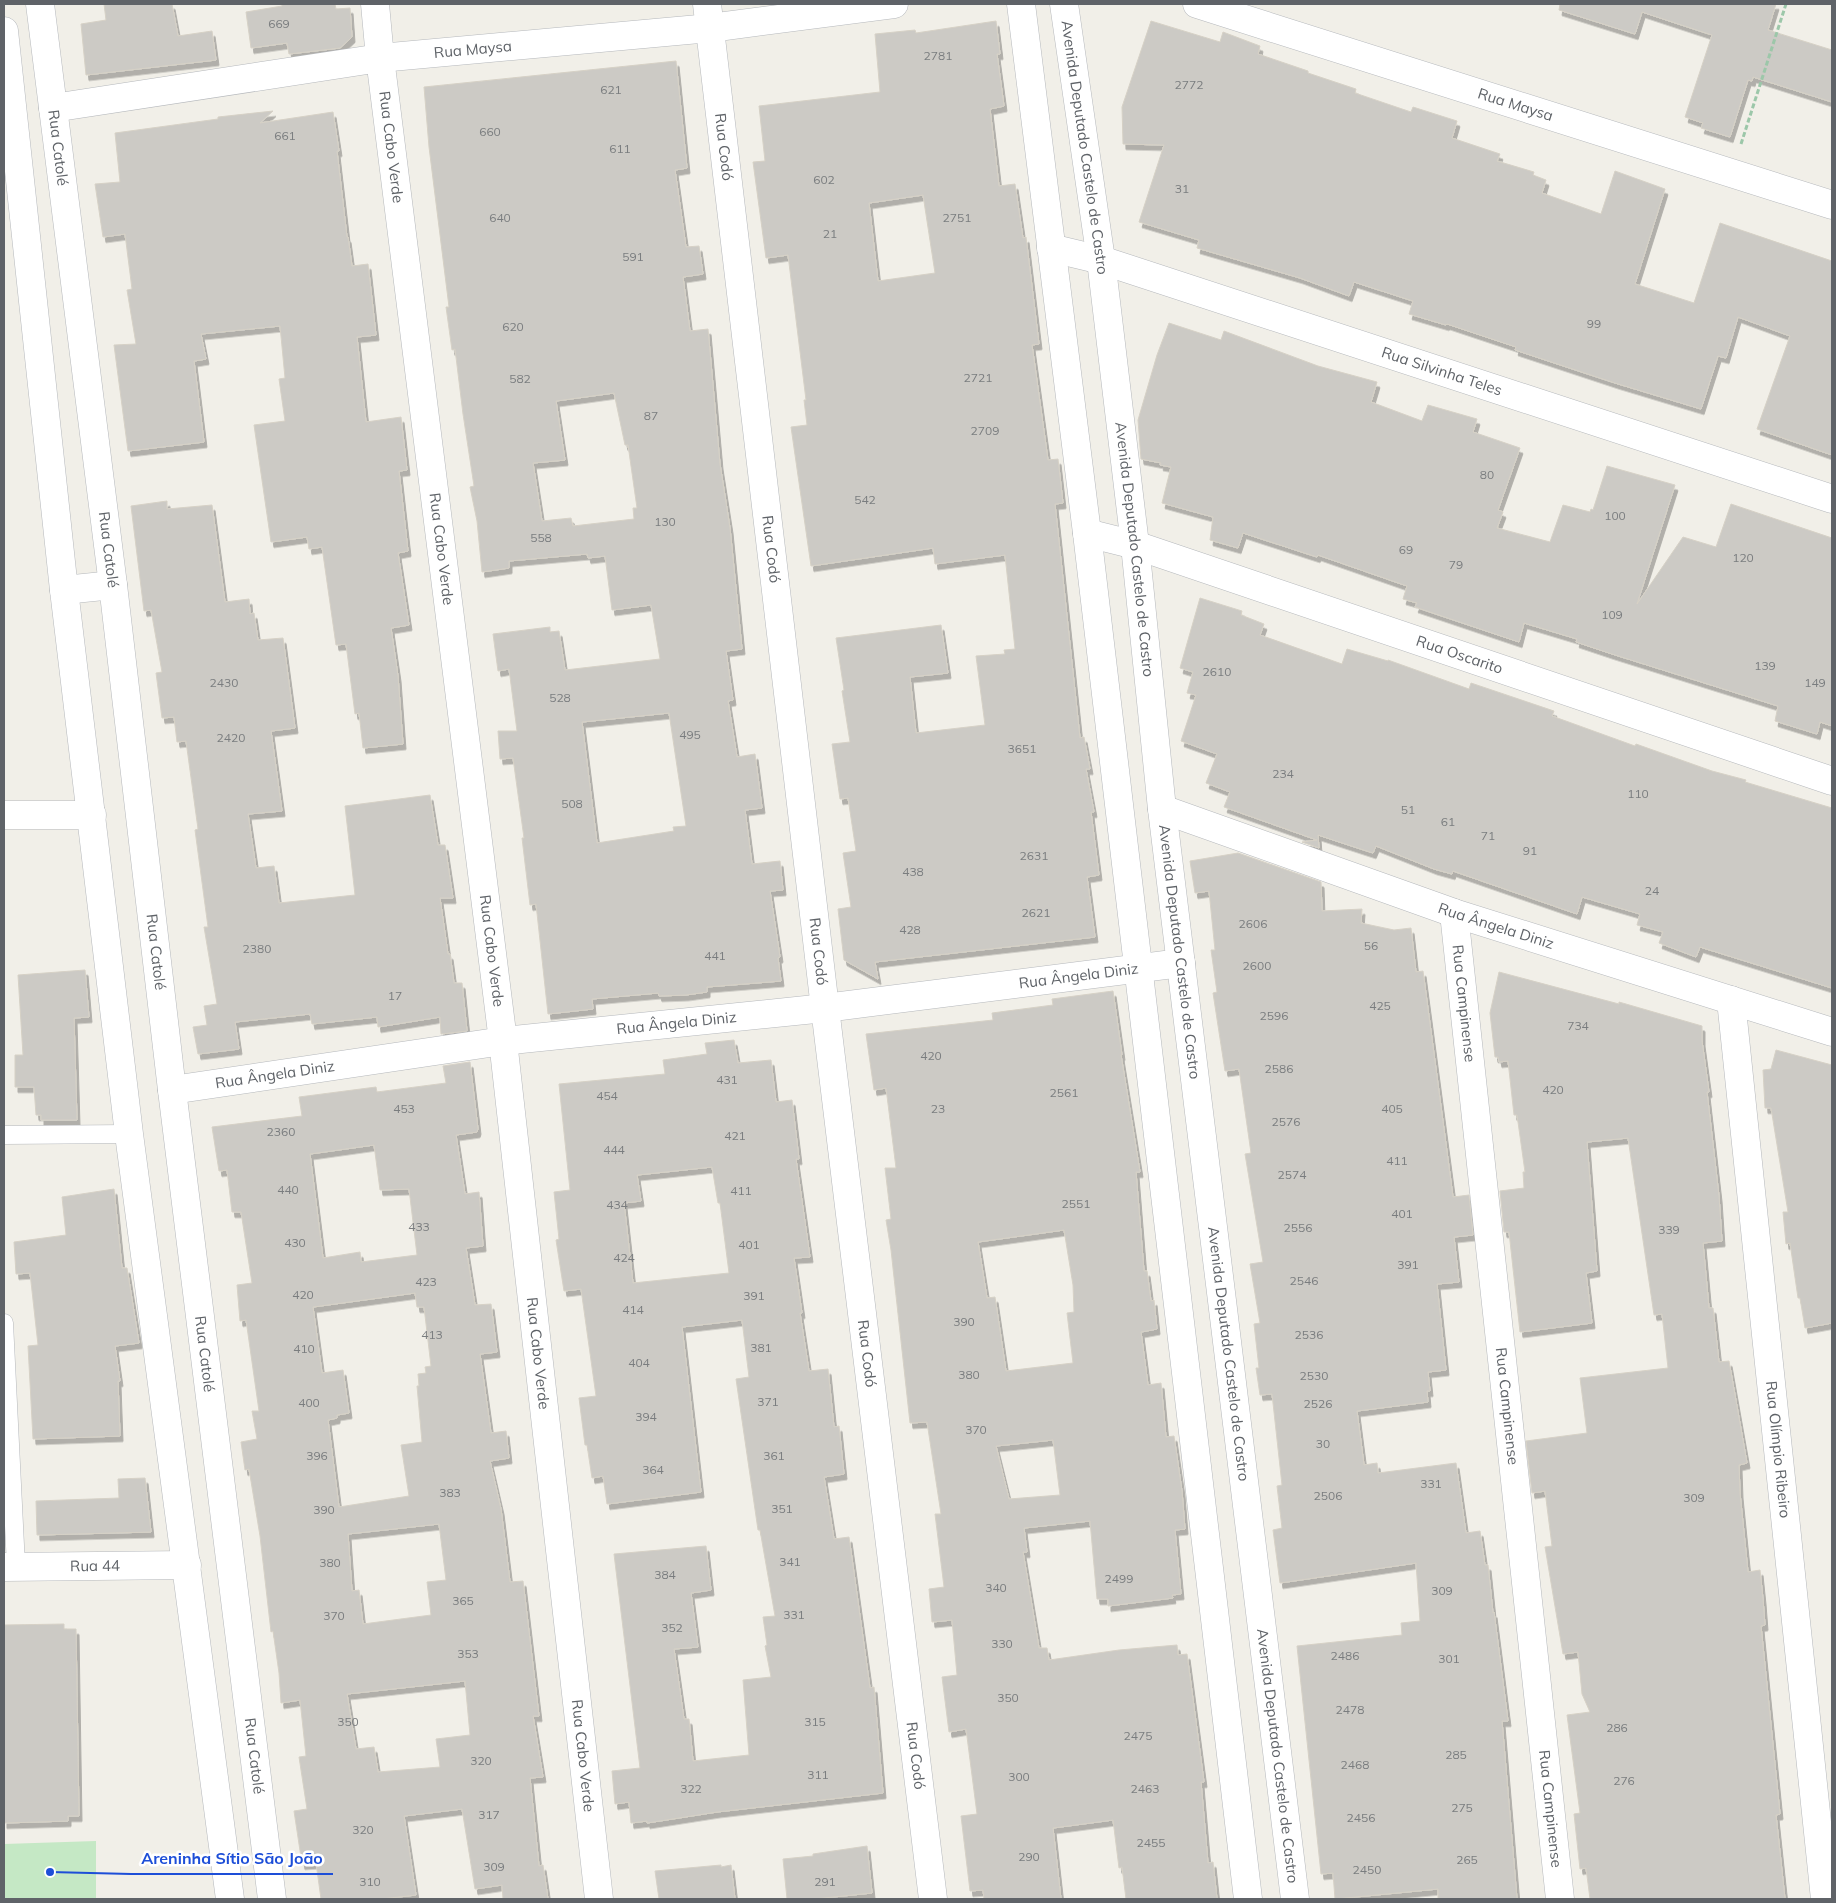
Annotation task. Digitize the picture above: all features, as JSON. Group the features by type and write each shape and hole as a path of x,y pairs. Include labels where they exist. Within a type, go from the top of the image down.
{"street":[{"name":"Rua Catolé","path":"40,4 113,585 172,1090 272,1899"},
{"name":"Rua Cabo Verde","path":"375,4 380,58 502,1041 599,1899"},
{"name":"Rua Maysa","path":"53,108 380,58 709,16 894,4"},
{"path":"1021,4 1166,1189 1248,1899"},
{"name":"Avenida Deputado Castelo de Castro","path":"1064,4 1101,260 1136,545 1162,809 1295,1899"},
{"name":"Rua Maysa","path":"1197,4 1832,205"},
{"name":"Rua Codó","path":"709,16 825,1008 933,1899"},
{"path":"4,31 12,178 92,814 129,1134 230,1899"},
{"name":"Rua Silvinha Teles","path":"1051,248 1101,260 1832,499"},
{"name":"Rua Oscarito","path":"1087,533 1136,545 1832,781"},
{"path":"64,590 113,585"},
{"name":"Rua Ângela Diniz","path":"1162,809 1454,913 1832,1032"},
{"path":"4,815 92,814"},
{"name":"Rua Campinense","path":"1454,913 1560,1899"},
{"name":"Rua Ângela Diniz","path":"172,1090 502,1041 825,1008 1181,963"},
{"name":"Rua Olímpio Ribeiro","path":"1731,1000 1825,1899"},
{"path":"1166,1189 1208,1184"},
{"name":"Rua 44","path":"10,1567 186,1565"}],"lane":[{"path":"4,1135 129,1134"},
{"path":"4,1324 10,1567"}],"path":[{"path":"1731,173 1786,4"}],"green space":[{"path":"96,1841 96,1899 4,1899 4,1844"}],"building":[{"path":"104,4 172,4 178,36 212,31 216,60 86,75 81,24 106,20"},
{"path":"282,4 335,4 336,9 350,8 352,37 340,48 289,54 287,43 251,48 246,12 282,6"},
{"path":"1560,4 1776,4 1768,30 1832,50 1832,102 1753,77 1752,81 1748,80 1730,137 1701,128 1703,123 1685,117 1712,35 1642,12 1635,34 1559,10"},
{"path":"996,21 1000,54 997,54 1004,106 990,109 999,186 1015,184 1023,238 1026,237 1039,344 1032,345 1048,460 1058,459 1063,503 1055,504 1080,738 1084,737 1090,769 1086,769 1094,812 1091,812 1099,875 1087,877 1095,937 875,962 878,979 844,960 838,909 851,907 843,853 856,851 848,798 840,799 832,744 850,742 836,638 941,625 948,673 910,677 916,733 985,725 976,656 1005,654 1004,650 1015,649 1005,555 935,564 933,548 811,566 791,427 807,425 804,400 806,400 788,255 766,258 753,162 765,161 759,106 880,92 875,34 915,30 916,33","holes":["923,195 935,273 878,281 869,203"]},
{"path":"1151,21 1220,42 1223,32 1260,46 1258,54 1356,89 1355,93 1411,112 1413,107 1457,121 1452,138 1500,154 1497,161 1534,172 1533,175 1546,180 1542,193 1601,214 1615,171 1665,189 1635,284 1694,303 1720,223 1832,261 1832,455 1757,429 1790,336 1738,317 1726,358 1718,356 1701,409 1515,350 1516,347 1447,324 1409,314 1413,301 1354,282 1349,296 1300,278 1197,248 1199,240 1139,222 1164,145 1123,144 1122,107"},
{"path":"676,61 687,168 675,170 686,247 699,246 703,274 683,277 690,331 708,329 720,464 730,528 742,649 726,651 733,700 728,701 737,757 755,754 762,808 745,810 752,864 780,861 783,890 770,891 780,957 778,958 781,981 707,987 707,992 686,995 659,996 658,993 592,999 593,1009 548,1014 536,904 530,905 522,838 524,838 513,758 500,759 498,731 517,731 509,669 498,671 493,634 550,627 550,632 559,631 565,670 660,659 651,605 612,610 605,556 588,558 587,554 509,561 509,568 482,572 477,521 470,487 474,486 455,349 452,350 446,307 449,307 429,147 424,87","holes":["614,393 625,445 628,445 637,508 633,508 634,519 573,526 571,518 542,521 533,463 565,460 556,401","669,713 686,826 673,827 674,831 597,843 582,722"]},
{"path":"273,111 260,123 333,112 352,266 368,264 376,335 357,337 366,422 401,417 407,470 399,471 408,551 398,553 409,625 391,628 398,676 403,744 363,748 359,713 355,714 346,644 336,645 322,547 309,549 307,537 271,542 254,425 285,421 279,379 285,378 280,326 201,334 206,359 194,361 204,442 128,451 114,345 136,344 127,290 132,289 125,234 103,237 95,184 120,182 115,133 218,119 218,117"},
{"path":"1169,323 1221,340 1224,331 1318,366 1377,382 1371,402 1422,421 1428,405 1477,419 1473,432 1520,448 1498,510 1503,512 1497,528 1550,542 1563,505 1590,512 1591,509 1593,510 1607,466 1675,485 1637,604 1683,537 1716,547 1731,504 1832,538 1832,726 1820,722 1817,734 1775,721 1778,706 1612,654 1576,642 1577,639 1524,623 1519,642 1415,607 1417,603 1403,599 1407,586 1318,555 1317,557 1243,533 1238,548 1210,540 1213,517 1162,503 1171,467 1141,459 1138,420 1157,355"},
{"path":"167,501 167,509 212,505 225,602 249,599 250,614 254,613 258,640 283,638 295,728 271,731 282,811 248,814 256,868 274,866 279,903 355,895 345,806 430,795 438,845 445,845 453,898 440,898 454,983 462,983 467,1031 441,1034 440,1017 378,1027 377,1017 312,1024 310,1014 235,1022 239,1049 198,1054 193,1027 207,1025 204,1006 217,1004 204,927 208,927 195,830 198,829 186,741 177,742 174,717 162,718 156,673 162,672 151,610 144,611 131,506"},
{"path":"1200,598 1242,611 1241,615 1264,624 1260,635 1342,664 1347,649 1388,660 1469,689 1471,683 1554,711 1552,716 1635,746 1636,744 1712,771 1746,780 1745,782 1832,808 1832,988 1700,947 1696,957 1659,943 1663,932 1637,925 1640,914 1582,897 1577,914 1453,871 1452,874 1434,869 1376,846 1373,853 1318,835 1319,848 1302,842 1317,840 1224,807 1230,792 1206,783 1217,754 1181,741 1196,695 1187,693 1193,672 1180,668"},
{"path":"1238,853 1321,882 1322,911 1362,909 1361,923 1394,930 1411,928 1416,972 1423,971 1453,1197 1469,1195 1473,1235 1454,1237 1459,1282 1437,1284 1446,1370 1428,1372 1430,1391 1427,1391 1428,1402 1357,1411 1364,1465 1377,1463 1378,1473 1456,1463 1466,1533 1480,1531 1485,1565 1488,1565 1508,1721 1502,1721 1517,1899 1438,1899 1438,1889 1335,1899 1333,1873 1321,1874 1297,1646 1402,1635 1401,1623 1420,1621 1416,1563 1280,1583 1273,1530 1282,1528 1277,1486 1282,1485 1272,1394 1260,1395 1256,1368 1259,1368 1254,1324 1260,1323 1250,1264 1263,1262 1245,1154 1251,1153 1239,1069 1225,1071 1213,993 1217,992 1211,950 1215,950 1209,891 1195,893 1190,861"},
{"path":"85,970 89,1017 74,1018 77,1120 41,1120 41,1115 36,1115 34,1087 15,1087 15,1055 23,1055 18,975"},
{"path":"1499,972 1619,1004 1619,1002 1702,1026 1722,1241 1703,1243 1709,1308 1713,1308 1719,1362 1729,1361 1747,1463 1739,1465 1740,1493 1748,1572 1760,1570 1765,1625 1761,1626 1780,1814 1776,1815 1785,1899 1590,1899 1586,1868 1580,1869 1574,1814 1580,1813 1567,1715 1590,1712 1582,1694 1578,1652 1563,1654 1545,1547 1552,1546 1545,1491 1532,1493 1526,1441 1587,1433 1580,1378 1668,1368 1662,1314 1654,1315 1628,1138 1587,1142 1597,1271 1586,1273 1592,1323 1520,1332 1509,1232 1504,1232 1500,1191 1524,1188 1523,1172 1525,1172 1517,1115 1514,1115 1508,1061 1499,1062 1498,1057 1495,1057 1490,1013"},
{"path":"1113,991 1121,1055 1140,1172 1136,1172 1144,1271 1147,1271 1151,1301 1154,1300 1157,1329 1141,1332 1148,1385 1161,1383 1166,1437 1174,1436 1185,1529 1175,1530 1181,1594 1172,1595 1173,1598 1108,1606 1108,1599 1097,1599 1090,1521 1024,1528 1027,1552 1023,1552 1039,1648 1047,1648 1049,1660 1119,1650 1177,1645 1178,1655 1187,1654 1204,1782 1201,1782 1208,1863 1213,1862 1217,1899 1126,1899 1122,1867 1119,1868 1113,1820 1053,1828 1061,1899 984,1899 983,1890 970,1891 961,1816 977,1814 966,1729 949,1732 942,1677 957,1675 952,1620 932,1622 929,1589 944,1587 935,1514 941,1514 927,1422 910,1423 886,1220 891,1219 885,1168 896,1168 886,1088 874,1090 866,1034 993,1020 992,1013 1053,1005 1052,999","holes":["1064,1230 1073,1285 1074,1312 1067,1313 1073,1363 1006,1371 995,1297 987,1298 978,1242","1053,1440 1060,1495 1009,1499 996,1446"]},
{"path":"734,1040 738,1063 771,1060 776,1102 792,1100 799,1159 796,1159 810,1257 794,1258 802,1313 800,1313 809,1371 828,1369 834,1427 839,1426 844,1474 824,1477 834,1539 849,1537 870,1688 874,1687 883,1793 717,1812 647,1823 647,1821 631,1823 629,1802 615,1804 612,1771 640,1768 614,1554 706,1546 711,1590 691,1593 698,1647 674,1649 684,1719 689,1719 693,1761 749,1755 743,1680 771,1677 765,1646 767,1645 763,1617 775,1616 760,1530 758,1530 736,1379 749,1377 742,1320 682,1327 701,1492 607,1504 603,1476 592,1478 587,1445 585,1445 579,1398 596,1396 581,1289 564,1291 556,1240 559,1239 554,1192 570,1190 559,1084 665,1074 663,1060 707,1054 705,1043","holes":["712,1167 718,1203 720,1203 729,1273 633,1283 624,1203 641,1201 637,1175"]},
{"path":"1776,1050 1832,1065 1832,1323 1805,1328 1800,1298 1798,1298 1790,1243 1786,1244 1783,1212 1788,1212 1771,1108 1765,1108 1763,1070 1771,1069"},
{"path":"470,1062 478,1129 477,1132 456,1135 465,1194 479,1192 483,1246 466,1248 475,1305 491,1304 497,1352 480,1354 491,1433 506,1431 509,1458 490,1461 501,1509 510,1582 523,1581 539,1716 533,1716 543,1777 530,1778 539,1866 543,1865 548,1899 503,1899 502,1885 475,1889 462,1809 404,1816 416,1895 381,1899 321,1899 316,1863 302,1864 294,1811 307,1809 299,1757 306,1756 300,1700 281,1703 279,1673 273,1631 271,1632 260,1536 249,1469 245,1470 241,1442 257,1439 252,1411 259,1411 246,1320 240,1321 237,1285 252,1283 241,1212 232,1212 227,1170 219,1171 212,1127 302,1116 299,1097 376,1087 377,1092 446,1083 443,1066","holes":["374,1145 380,1190 409,1189 417,1255 361,1262 360,1252 323,1258 310,1154","415,1293 417,1307 424,1307 431,1366 425,1367 426,1373 418,1374 419,1386 417,1386 422,1442 401,1445 409,1496 339,1507 328,1420 337,1418 337,1415 349,1413 343,1370 322,1373 313,1307","439,1524 446,1580 427,1582 431,1615 363,1624 359,1590 352,1591 348,1534","465,1681 470,1735 436,1739 440,1767 378,1772 374,1747 356,1749 347,1694"]},
{"path":"114,1189 122,1268 127,1268 139,1343 115,1346 120,1381 118,1381 120,1436 33,1439 28,1346 38,1345 30,1273 16,1274 14,1242 66,1235 62,1197"},
{"path":"145,1478 151,1532 37,1535 36,1501 119,1498 118,1479"},
{"path":"64,1624 64,1629 76,1629 79,1816 68,1816 68,1821 4,1823 4,1625"},
{"path":"867,1846 872,1893 814,1899 787,1899 783,1859 813,1856 813,1854"},
{"path":"721,1865 721,1867 731,1865 735,1899 659,1899 655,1871"}],"place":[{"name":"Areninha Sítio São João","path":"50,1872"}]}
